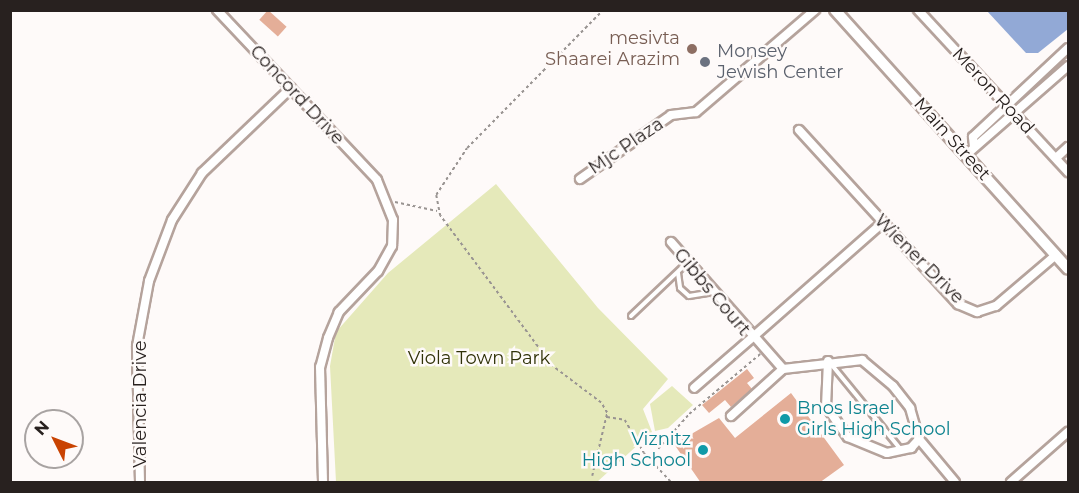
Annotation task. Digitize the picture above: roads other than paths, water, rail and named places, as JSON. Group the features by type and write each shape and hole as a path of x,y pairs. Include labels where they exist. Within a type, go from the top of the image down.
{"main road":[{"name":"Main Street","path":"835,10 970,151 1068,269"}],"street":[{"name":"Concord Drive","path":"217,10 377,180 388,204 392,246 378,271 339,312 320,367 323,483"},
{"name":"Mjc Plaza","path":"580,178 671,115 696,112 815,10"},
{"name":"Meron Road","path":"918,10 1068,172"},
{"path":"970,151 973,137 1068,50"},
{"path":"970,151 1015,115 1068,66"},
{"name":"Valencia Drive","path":"140,483 137,346 149,281 172,220 202,174 291,88"},
{"name":"Wiener Drive","path":"798,130 958,304 977,312 996,306 1056,255"},
{"path":"1056,158 1068,147"},
{"path":"783,369 754,336 882,223"},
{"name":"Gibbs Court","path":"670,242 754,336 694,388"},
{"path":"731,416 783,369 851,358 873,366 910,408 919,439 956,483"},
{"path":"828,361 826,406 839,428 873,450 903,451 919,439"},
{"path":"1011,483 1068,432"}],"lane":[{"path":"631,316 688,262"},
{"path":"678,272 680,288 689,296 714,292"},
{"path":"828,361 903,451"}],"water":[{"path":"987,11 1068,11 1068,29 1038,53 1026,53"}],"place":[{"name":"mesivta Shaarei Arazim","path":"692,49"},
{"name":"Monsey Jewish Center","path":"705,62"},
{"name":"Bnos Israel Girls High School","path":"785,419"},
{"name":"Viznitz High School","path":"703,450"}],"park label":[{"name":"Viola Town Park","path":"479,358"}]}
